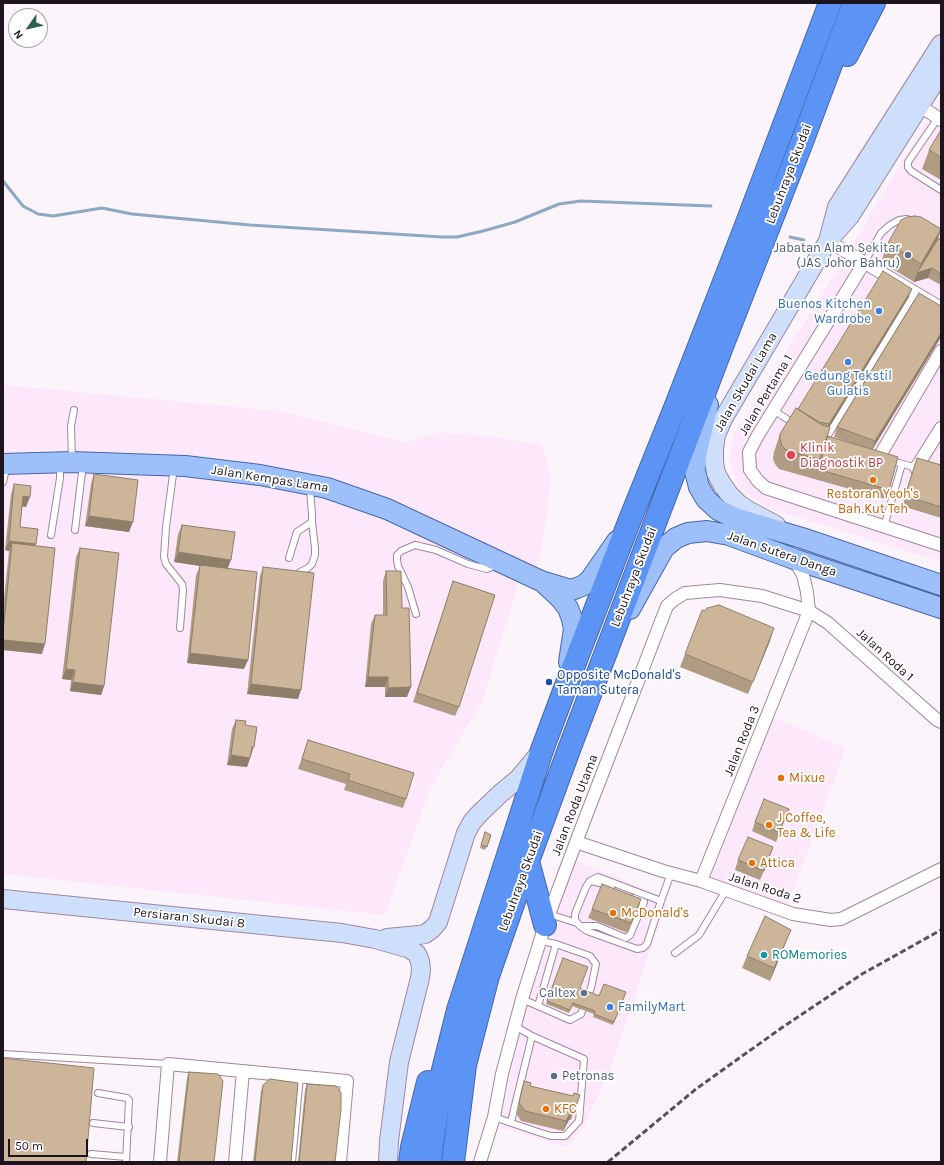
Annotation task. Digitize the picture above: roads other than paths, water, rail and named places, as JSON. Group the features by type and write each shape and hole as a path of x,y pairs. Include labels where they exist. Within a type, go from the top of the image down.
{"highway":[{"name":"Lebuhraya Skudai","path":"430,1162 443,1070 458,1010 542,750 830,3"},
{"name":"Lebuhraya Skudai","path":"453,1162 465,1065 488,976 528,861 608,647 854,3"},
{"path":"802,142 874,3"},
{"path":"528,861 545,927"},
{"path":"410,1162 412,1147 432,1068 458,1010"}],"main road":[{"name":"Jalan Sutera Danga","path":"721,349 696,455 695,471 699,487 706,499 718,510 735,518 802,538 941,585"},
{"name":"Jalan Kempas Lama","path":"4,470 72,462 174,466 260,475 327,488 387,509 541,581 571,590 584,585 595,572 629,522"},
{"name":"Jalan Sutera Danga","path":"608,647 664,548 676,538 688,533 707,531 729,535 794,559 941,608"},
{"name":"Jalan Kempas Lama","path":"541,581 560,598 568,608 574,629 564,691"},
{"path":"910,597 941,617"}],"street":[{"name":"Jalan Skudai Lama","path":"802,538 748,510 739,504 729,494 716,473 714,449 716,435 723,419 828,241 850,216 914,102 941,44"},
{"name":"Jalan Skudai Lama","path":"914,102 941,72"},
{"path":"914,102 939,119"},
{"path":"828,241 941,308"},
{"name":"Jalan Pertama 1","path":"864,262 758,435 749,452 750,470 758,481 766,488 941,545"},
{"path":"875,456 941,351"},
{"path":"919,469 941,428"},
{"path":"794,559 802,575 807,592 809,611"},
{"name":"Jalan Roda Utama","path":"480,1162 494,1117 502,1074 522,999 545,927 576,842 667,606 675,598 686,593 720,590 762,596 809,611"},
{"name":"Jalan Roda 1","path":"809,611 828,623 941,722"},
{"name":"Jalan Roda 3","path":"702,882 809,611"},
{"path":"374,939 425,934 432,929 438,922 466,833 472,822 501,793 518,779 542,750"},
{"name":"Jalan Roda 2","path":"576,842 702,882 793,914 831,920 841,920 941,870"},
{"name":"Persiaran Skudai 8","path":"3,899 342,933 374,939"},
{"path":"374,939 410,949 417,954 420,961 420,978 399,1062 389,1141 388,1162"},
{"path":"160,1162 168,1064 347,1081 340,1162"},
{"path":"235,1162 243,1071"}],"lane":[{"path":"939,119 908,162 908,167 911,171 941,190"},
{"path":"864,262 881,233 890,225 899,220 910,218 914,219"},
{"path":"832,442 822,439 915,293"},
{"path":"74,410 71,426 75,530"},
{"path":"773,410 797,426"},
{"path":"875,456 919,469"},
{"path":"51,535 60,478 72,462"},
{"path":"884,526 902,464"},
{"path":"174,466 166,527 164,557 166,564 182,584 184,590 180,628"},
{"path":"300,572 312,564 315,555 309,485"},
{"path":"289,558 297,532 312,522"},
{"path":"416,614 408,587 398,566 397,554 401,551 415,545 436,550 468,564 487,569 492,568 500,562"},
{"path":"661,902 598,877 590,881 586,887 575,914 575,920 587,931 637,950 643,948 647,944 671,873"},
{"path":"522,999 570,1020 581,1014 592,988 596,964 590,956 556,944 545,927 578,924 597,926 626,938 630,934 644,902 600,883 590,881"},
{"path":"675,953 699,935 726,890"},
{"path":"538,1006 556,944"},
{"path":"494,1117 552,1136 565,1136 579,1121 584,1059 532,1036 515,1026"},
{"path":"511,1122 532,1036"},
{"path":"3,1054 168,1064"},
{"path":"292,1162 300,1076"},
{"path":"91,1154 126,1159 130,1100 127,1098 98,1094"},
{"path":"92,1123 129,1127"}],"waterway":[{"path":"3,181 23,206 38,214 53,216 102,208 132,214 250,225 442,237 457,237 483,231 515,222 559,204 581,201 711,206"},
{"path":"790,237 804,240"}],"railway":[{"path":"608,1162 696,1089 780,1029 862,974 941,930"}],"place":[{"name":"Jabatan Alam Sekitar (JAS Johor Bahru)","path":"908,255"},
{"name":"Buenos Kitchen Wardrobe","path":"879,311"},
{"name":"Gedung Tekstil Gulatis","path":"848,362"},
{"name":"Klinik Diagnostik BP","path":"791,455"},
{"name":"Restoran Yeoh's Bah Kut Teh","path":"873,480"},
{"name":"Opposite McDonald's Taman Sutera","path":"549,682"},
{"name":"Mixue","path":"781,778"},
{"name":"J Coffee, Tea & Life","path":"769,825"},
{"name":"Attica","path":"752,863"},
{"name":"McDonald's","path":"613,913"},
{"name":"ROMemories","path":"764,955"},
{"name":"Caltex","path":"584,993"},
{"name":"FamilyMart","path":"610,1007"},
{"name":"Petronas","path":"554,1076"},
{"name":"KFC","path":"546,1109"}]}
